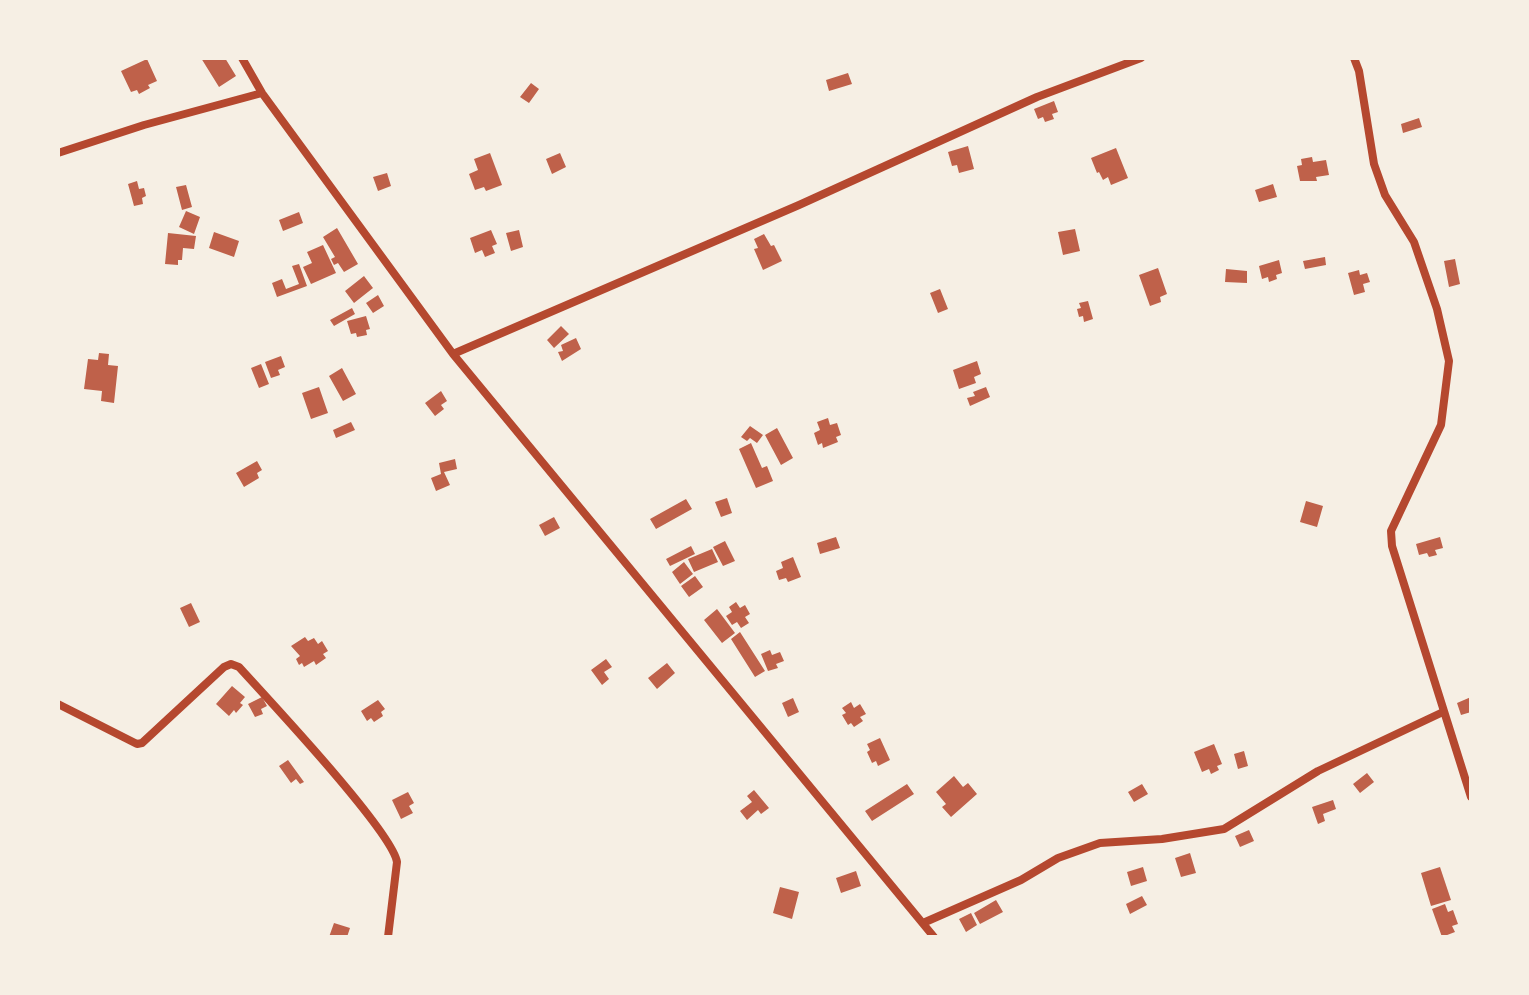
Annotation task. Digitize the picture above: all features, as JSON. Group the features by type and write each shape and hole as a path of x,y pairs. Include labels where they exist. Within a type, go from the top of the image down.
{"street":[{"path":"242,58 262,93 453,354 934,937"},
{"path":"453,354 785,211 1037,97 1141,58"},
{"path":"1354,58 1359,71 1374,164 1385,195 1414,242 1437,309 1449,361 1441,425 1391,531 1398,572 1471,797"},
{"path":"58,153 144,125 262,93"},
{"path":"58,704 137,744 142,743 224,667 231,664 239,667 374,824 395,854 397,862 388,937"},
{"path":"923,923 1021,880 1058,858 1100,843 1162,839 1224,829 1318,771 1443,712"}],"building":[{"path":"201,58 225,58 236,76 219,87"},
{"path":"147,59 157,81 139,94 137,90 131,92 121,71"},
{"path":"848,73 852,84 829,91 826,80"},
{"path":"531,83 539,89 529,103 520,97"},
{"path":"1054,101 1058,112 1052,114 1054,119 1045,122 1043,117 1038,119 1034,109"},
{"path":"1419,118 1422,127 1403,133 1401,124"},
{"path":"968,146 974,169 959,173 957,165 952,166 948,152"},
{"path":"1116,148 1128,178 1111,185 1108,177 1103,180 1097,173 1091,158"},
{"path":"490,153 502,185 486,191 484,187 475,190 469,174 478,170 474,159"},
{"path":"560,153 566,167 552,174 546,159"},
{"path":"1312,157 1313,162 1326,160 1329,175 1316,177 1317,181 1300,181 1297,166 1302,165 1301,159"},
{"path":"387,173 391,186 378,191 373,177"},
{"path":"137,181 139,189 144,188 146,196 142,198 143,204 134,206 128,184"},
{"path":"1273,184 1277,197 1259,202 1255,190"},
{"path":"186,185 192,207 182,210 176,187"},
{"path":"186,211 200,217 194,234 179,227"},
{"path":"299,212 303,223 283,231 279,220"},
{"path":"337,228 358,264 344,272 338,263 334,265 331,259 335,257 323,237"},
{"path":"1075,229 1080,251 1063,255 1058,232"},
{"path":"491,230 497,244 492,246 495,253 485,257 482,250 475,253 470,238"},
{"path":"519,230 523,247 511,251 506,233"},
{"path":"214,232 239,241 234,257 209,248"},
{"path":"168,233 196,236 194,249 183,248 182,260 178,260 178,265 165,264"},
{"path":"764,234 782,261 763,270 754,249 758,248 754,239"},
{"path":"323,245 336,273 311,284 303,267 312,263 307,252"},
{"path":"1325,257 1326,265 1305,269 1303,261"},
{"path":"1455,259 1460,284 1449,287 1444,261"},
{"path":"1279,260 1282,273 1276,275 1277,279 1269,282 1268,277 1262,279 1259,266"},
{"path":"299,264 307,286 277,297 272,283 282,279 286,289 299,284 292,266"},
{"path":"1158,268 1167,294 1160,297 1161,302 1150,306 1139,275"},
{"path":"1226,269 1247,271 1247,283 1225,282"},
{"path":"1359,270 1360,275 1367,273 1370,282 1363,284 1365,292 1354,295 1348,273"},
{"path":"364,276 373,288 354,303 345,291"},
{"path":"940,289 948,309 938,313 930,293"},
{"path":"378,295 384,306 373,313 366,303"},
{"path":"1088,301 1093,319 1084,322 1077,309 1081,308 1079,303"},
{"path":"352,308 355,314 334,326 330,320"},
{"path":"366,316 370,329 366,330 367,335 357,337 356,333 351,334 347,321"},
{"path":"561,326 569,334 554,348 547,340"},
{"path":"576,338 581,349 562,361 558,352 563,351 561,345"},
{"path":"99,353 109,354 108,365 118,366 114,403 101,401 102,391 84,389 88,359 98,360"},
{"path":"281,356 285,367 278,370 280,375 271,378 265,362"},
{"path":"977,361 981,374 974,377 976,383 959,389 953,370"},
{"path":"261,364 269,384 259,388 251,368"},
{"path":"342,368 356,394 343,401 329,376"},
{"path":"319,387 328,413 311,419 302,393"},
{"path":"986,387 990,397 970,406 967,398"},
{"path":"441,391 447,401 441,405 444,409 435,416 425,403"},
{"path":"828,418 830,425 837,423 841,435 836,437 838,442 823,448 822,443 818,445 814,433 820,430 817,422"},
{"path":"351,422 355,430 336,438 333,430"},
{"path":"750,426 763,435 757,443 741,437"},
{"path":"777,428 793,458 781,465 765,435"},
{"path":"751,443 762,468 767,466 773,481 756,488 739,449"},
{"path":"455,459 457,469 444,472 450,485 436,491 431,478 441,474 439,463"},
{"path":"257,461 262,470 257,473 259,478 244,487 236,473"},
{"path":"727,498 732,513 721,517 715,502"},
{"path":"686,499 692,509 656,529 650,519"},
{"path":"1306,501 1323,506 1317,527 1300,522"},
{"path":"554,517 560,528 545,536 539,525"},
{"path":"836,537 840,548 820,554 817,543"},
{"path":"1440,537 1443,548 1435,550 1437,555 1419,555 1416,544"},
{"path":"725,541 735,561 723,566 713,547"},
{"path":"691,546 695,554 670,566 666,559"},
{"path":"712,549 718,562 694,572 688,559"},
{"path":"793,557 801,577 788,582 786,578 779,580 776,571 783,568 781,562"},
{"path":"684,562 693,574 680,584 672,572"},
{"path":"695,576 703,587 689,597 681,586"},
{"path":"736,602 740,608 745,605 750,614 745,617 749,623 741,628 737,622 732,625 726,616 732,612 729,607"},
{"path":"191,603 200,622 189,627 180,608"},
{"path":"717,609 735,633 722,643 704,620"},
{"path":"740,632 765,671 755,677 731,639"},
{"path":"305,637 308,641 314,638 318,644 322,641 328,651 323,654 326,658 316,665 314,661 304,667 296,659 300,656 291,646"},
{"path":"770,650 772,655 780,652 784,661 776,664 778,668 768,671 761,654"},
{"path":"606,659 612,667 604,672 609,679 602,685 591,670"},
{"path":"667,663 675,673 657,689 648,678"},
{"path":"232,686 245,697 240,703 243,705 229,716 216,704"},
{"path":"262,697 267,706 261,709 263,714 255,717 248,704"},
{"path":"1471,697 1471,712 1461,715 1457,703"},
{"path":"793,698 799,712 788,717 782,703"},
{"path":"378,700 385,709 381,712 383,716 374,722 371,718 367,721 361,711"},
{"path":"851,702 854,708 860,704 866,714 860,717 863,721 854,727 851,723 848,725 842,715 846,713 842,708"},
{"path":"880,738 890,760 878,766 876,761 872,763 867,744"},
{"path":"1214,744 1222,764 1217,766 1219,770 1211,774 1209,769 1202,772 1194,752"},
{"path":"1244,751 1248,766 1238,769 1234,754"},
{"path":"288,760 304,782 300,784 296,779 291,783 279,766"},
{"path":"1367,773 1374,782 1360,793 1353,784"},
{"path":"954,776 963,787 968,783 977,794 951,817 942,807 946,804 936,792"},
{"path":"907,784 914,794 872,821 865,811"},
{"path":"1142,784 1148,794 1134,802 1128,792"},
{"path":"754,790 769,808 761,814 758,810 747,820 740,811 752,802 747,796"},
{"path":"408,792 414,803 409,806 413,813 401,819 392,800"},
{"path":"1333,800 1336,809 1323,814 1325,821 1318,824 1312,807"},
{"path":"1249,830 1254,841 1240,847 1235,836"},
{"path":"1190,853 1196,873 1181,877 1175,858"},
{"path":"1143,867 1147,881 1131,886 1127,872"},
{"path":"1440,867 1451,900 1431,906 1421,873"},
{"path":"856,871 861,886 841,893 836,878"},
{"path":"780,887 799,892 792,919 773,913"},
{"path":"1142,896 1147,905 1130,914 1126,904"},
{"path":"996,900 1003,912 980,924 974,913"},
{"path":"1445,904 1448,912 1453,910 1458,924 1452,926 1455,932 1442,937 1432,909"},
{"path":"971,913 977,925 966,932 959,919"},
{"path":"334,923 350,928 347,937 329,937"}]}
